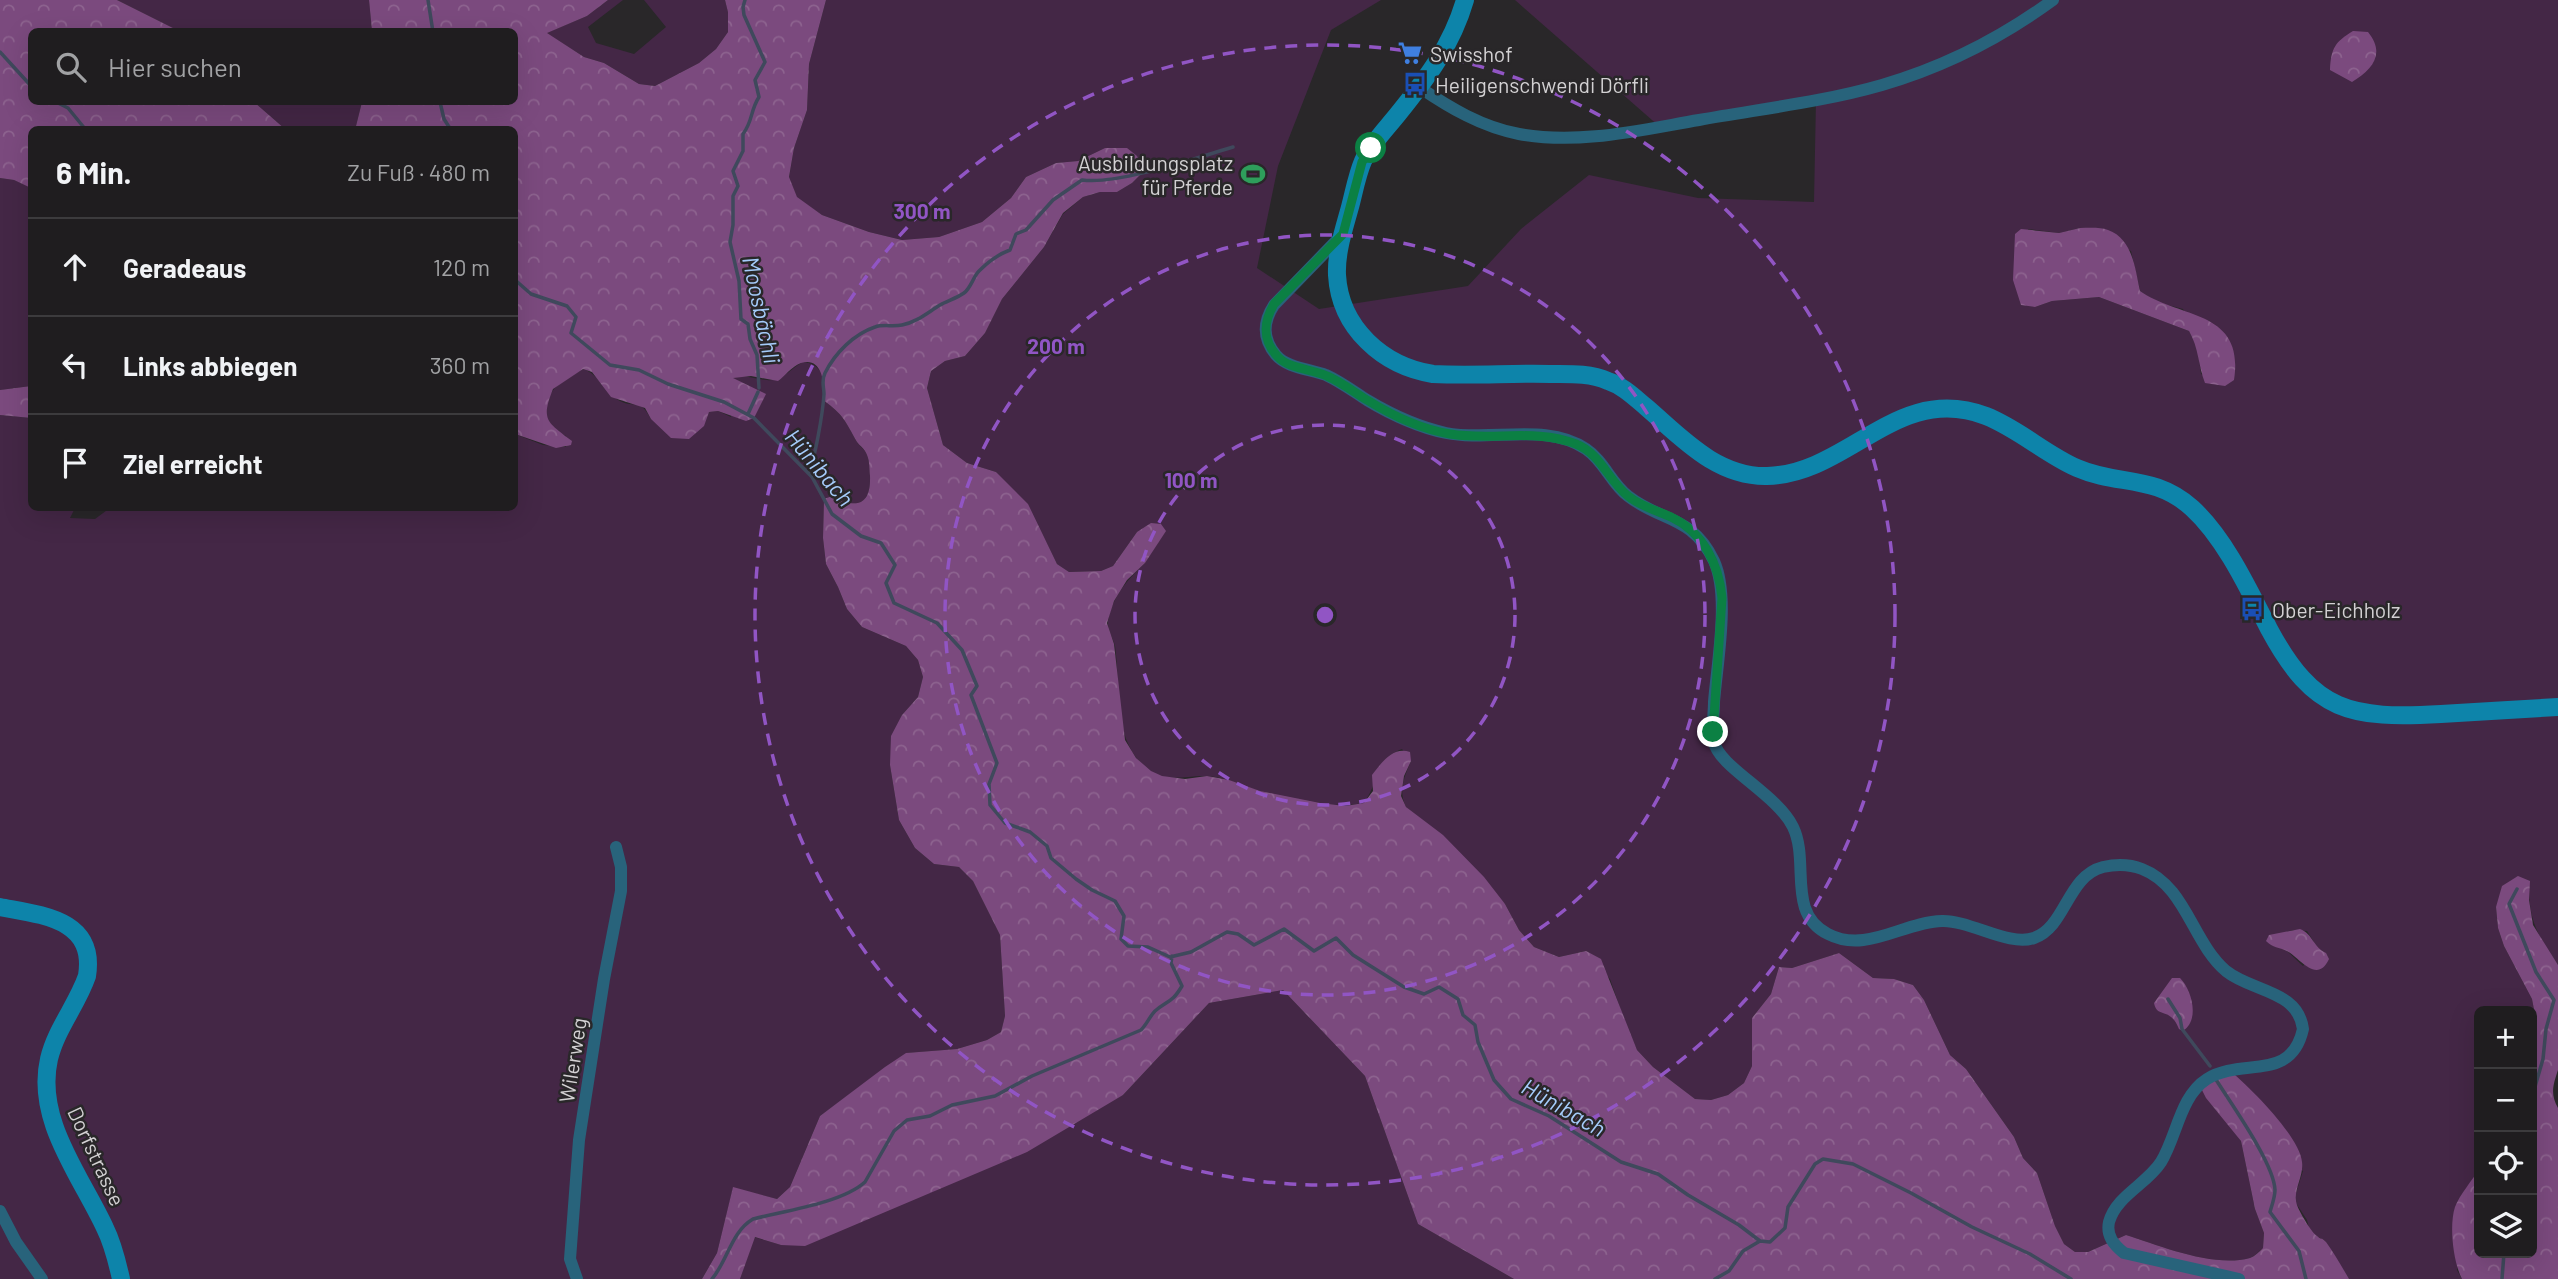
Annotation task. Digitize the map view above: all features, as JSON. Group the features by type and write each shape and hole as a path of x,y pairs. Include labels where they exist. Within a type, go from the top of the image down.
{"street":[{"path":"1465,0 1446,49 1362,162 1343,234 1337,275 1347,312 1359,332 1376,350 1412,370 1449,375 1584,375 1609,381 1631,394 1707,458 1729,469 1753,475 1778,475 1805,470 1911,413 1952,409 1985,416 2076,468 2143,482 2171,493 2187,503 2208,525 2231,561 2290,666 2315,691 2335,704 2359,712 2394,716 2558,707"},
{"path":"1419,87 1469,118 1507,132 1565,139 1608,135 1816,100 1881,85 1964,54 2022,22 2053,0"},
{"path":"1343,234 1274,304 1265,327 1269,345 1277,356 1287,363 1325,375 1384,410 1417,425 1452,434 1536,436 1563,439 1580,445 1599,459 1628,496 1674,519 1694,533 1713,559 1721,583 1714,744 1724,760 1770,797 1790,821 1800,850 1802,903 1816,926 1839,939 1862,942 1919,924 1954,921 2017,940 2029,940 2047,931 2080,881 2088,874 2095,869 2112,865 2132,866 2156,875 2169,887 2225,970 2247,984 2288,1000 2297,1010 2303,1030 2290,1055 2273,1065 2221,1072 2200,1084 2185,1104 2170,1146 2159,1164 2120,1202 2114,1210 2109,1226 2111,1240 2124,1253 2239,1279"},
{"name":"Wilerweg","path":"577,1279 570,1259 579,1140 604,979 621,891 621,867 615,847"},
{"name":"Dorfstrasse","path":"0,907 58,920 75,932 86,947 89,965 87,976 52,1048 46,1073 47,1091 56,1129 105,1226 121,1279"},
{"path":"0,1211 16,1242 41,1279"}],"shaded area":[{"path":"117,0 369,0 372,28 173,28"},
{"path":"608,0 623,0 588,27 596,43 634,54 666,27 644,0 725,0 728,32 716,49 699,63 655,86 639,84 604,63 584,57 546,33 587,16"},
{"path":"826,0 1381,0 1331,30 1278,166 1257,268 1319,309 1468,286 1521,229 1589,175 1698,198 1814,202 1816,100 1660,127 1515,0 2558,0 2558,965 2535,926 2530,906 2529,882 2496,907 2498,928 2504,946 2533,1006 2474,1006 2474,1178 2457,1270 2462,1279 2348,1279 2324,1240 2309,1228 2296,1203 2296,1193 2303,1171 2226,1120 2241,1141 2255,1209 2264,1233 2263,1248 2250,1258 2220,1260 2171,1250 2126,1235 2088,1252 2075,1252 2064,1244 2055,1226 2037,1173 2023,1158 2014,1137 1966,1069 1950,1055 1924,1000 1913,985 1894,979 1873,978 1839,953 1792,968 1779,967 1771,994 1752,1018 1752,1066 1744,1083 1728,1095 1711,1100 1695,1099 1653,1067 1637,1050 1610,979 1586,951 1559,957 1534,947 1519,930 1505,904 1406,807 1402,789 1411,761 1402,749 1387,758 1364,803 1352,805 1297,800 1214,777 1170,778 1150,771 1138,759 1123,730 1115,646 1108,624 1117,596 1145,563 1137,532 1113,566 1101,571 1069,572 1057,564 1046,542 996,472 967,463 943,445 927,388 931,371 945,361 965,356 985,333 1002,299 1044,247 1063,214 1083,197 1100,192 1117,192 1132,183 1143,172 1142,164 1137,156 1105,148 1078,161 1056,163 1026,177 1011,198 982,222 939,237 902,240 869,232 822,215 797,198 789,178 794,148 807,110 809,64","holes":["2080,228 2131,251 2140,291 2156,302 2183,309 2225,386 2201,374 2197,344 2189,331 2099,297 2052,301 2035,307 2028,229 2059,233","2307,931 2319,950 2303,966 2287,951 2286,932"]},
{"path":"257,105 361,105 356,126 282,126"},
{"path":"0,178 28,186 28,386 0,390"},
{"path":"803,362 815,366 824,381 823,400 843,419 866,453 870,486 865,499 848,503 832,496 824,499 823,538 826,564 847,609 862,627 906,646 918,660 923,677 918,697 902,715 890,765 899,820 915,848 934,864 959,867 973,881 1000,935 1005,1016 1001,1032 987,1040 957,1049 907,1053 820,1116 790,1187 777,1199 733,1188 717,1253 702,1279 0,1279 0,415 28,418 28,511 74,511 70,518 95,519 106,511 518,511 518,435 543,445 566,447 566,436 557,432 547,419 548,400 555,388 583,369 589,371 620,401 643,408 651,419 705,418 709,412 718,411 731,417 740,382 731,378 772,380 782,377"},
{"path":"1283,990 1365,1076 1418,1224 1514,1279 740,1279 754,1237 781,1245 1123,1095 1209,1003"}],"green space":[{"path":"0,0 117,0 173,28 28,28 28,105 257,105 282,126 28,126 28,187 14,180 0,178"},
{"path":"369,0 608,0 587,16 547,33 584,57 604,63 639,84 655,86 699,63 716,49 728,32 725,0 826,0 809,64 807,110 794,148 789,177 797,197 822,215 869,232 902,240 939,237 982,222 1011,198 1026,177 1056,163 1078,161 1105,148 1127,148 1137,156 1143,172 1117,192 1100,192 1083,197 1063,213 1044,247 1002,299 985,333 965,356 945,361 931,371 927,388 943,445 967,463 996,472 1028,504 1057,564 1069,572 1101,571 1113,566 1137,532 1151,523 1161,524 1166,531 1145,563 1127,580 1114,601 1107,623 1114,644 1125,740 1136,758 1151,771 1162,776 1185,779 1207,776 1229,780 1260,791 1345,806 1364,803 1373,791 1372,775 1388,756 1398,751 1410,752 1411,761 1404,776 1401,796 1406,807 1443,835 1484,877 1505,904 1519,930 1534,947 1559,957 1586,951 1601,959 1637,1050 1653,1067 1695,1099 1711,1100 1728,1095 1744,1083 1752,1066 1752,1018 1771,994 1779,967 1792,968 1839,953 1873,978 1894,979 1913,985 1924,1000 1950,1055 1966,1069 2014,1137 2023,1158 2037,1173 2055,1226 2064,1244 2075,1252 2088,1252 2126,1235 2171,1250 2220,1260 2250,1258 2263,1248 2264,1233 2255,1209 2241,1141 2201,1088 2229,1070 2249,1088 2293,1139 2302,1162 2296,1194 2297,1205 2314,1234 2326,1242 2349,1279 1514,1279 1418,1224 1365,1076 1283,990 1209,1003 1123,1095 1027,1152 805,1246 781,1245 755,1237 740,1279 702,1279 717,1253 733,1187 777,1199 790,1187 820,1116 885,1067 906,1053 957,1049 987,1040 1001,1032 1005,1016 1000,935 973,881 959,867 934,864 915,848 899,820 890,765 891,736 902,715 918,697 923,677 918,660 906,646 862,627 847,609 826,564 823,538 824,499 832,496 848,503 860,502 868,494 870,476 869,460 865,451 840,414 823,400 823,380 818,368 808,362 801,363 778,381 751,376 733,378 766,394 754,418 746,421 718,411 709,412 704,426 689,439 671,438 651,419 645,408 611,397 592,372 583,369 553,389 547,408 552,425 572,441 571,445 556,448 518,435 518,126 356,126 361,105 518,105 518,28 372,28"},
{"path":"2353,31 2368,32 2376,47 2376,54 2371,67 2352,82 2330,70 2335,46"},
{"path":"2080,228 2105,229 2116,234 2123,240 2132,256 2140,291 2206,319 2219,328 2229,340 2235,357 2234,380 2225,386 2205,383 2189,331 2099,297 2052,301 2035,307 2021,305 2013,280 2015,234 2021,229 2059,233"},
{"path":"28,386 28,418 0,415 0,390"},
{"path":"2518,876 2530,881 2529,900 2533,925 2558,965 2558,1070 2553,1089 2558,1108 2558,1279 2462,1279 2454,1253 2452,1233 2455,1207 2474,1176 2474,1258 2537,1258 2537,1006 2533,1006 2498,928 2496,907 2502,886"},
{"path":"2300,929 2308,934 2329,959 2319,970 2308,967 2287,951 2266,941 2269,935"},
{"path":"2172,978 2180,978 2191,997 2193,1013 2183,1031 2172,1017 2158,1011 2154,1003"}],"waterway":[{"path":"428,0 432,28"},
{"name":"Moosbächli","path":"745,0 744,15 765,62 755,80 759,97 743,134 743,151 733,171 738,186 733,196 730,242 739,281 741,319 748,324 750,339 757,355 759,388"},
{"name":"Hünibach","path":"0,52 28,83"},
{"name":"Hünibach","path":"62,105 68,108 83,126"},
{"path":"441,105 448,126"},
{"path":"808,473 820,423 824,376 834,358 853,339 875,327 899,326 912,322 964,293 982,268 1010,250 1016,234 1026,230 1053,200 1082,180 1136,175 1233,147"},
{"name":"Hünibach","path":"518,283 531,294 567,306 576,317 571,333 610,365 639,370 668,384 724,402 754,418 812,477 832,514 861,536 881,543 895,565 886,583 894,603 937,623 962,650 977,686 971,695 997,763 989,784 990,805 1005,823 1030,832 1047,846 1051,858 1076,879 1115,901 1124,916 1121,939 1128,946 1148,947 1170,957 1191,952 1227,932 1238,934 1254,945 1284,929 1314,951 1336,938 1353,955 1404,987 1424,994 1439,987 1458,999 1463,1015 1475,1025 1478,1042 1494,1080 1511,1099 1549,1116 1621,1162 1658,1174 1760,1241 1770,1242 1785,1228 1788,1207 1815,1164 1823,1159 1853,1164 1972,1227 2030,1254 2071,1279"},
{"name":"Moosbächli","path":"748,414 758,392"},
{"path":"2517,889 2509,904 2536,972 2554,1000 2537,1080"},
{"path":"712,1279 740,1231 753,1219 828,1201 865,1182 894,1131 907,1120 930,1116 952,1105 995,1096 1032,1076 1141,1030 1155,1011 1179,992 1182,986 1171,963 1172,956"},
{"path":"2168,999 2180,1018 2182,1029 2210,1066"},
{"path":"2215,1078 2251,1134 2267,1165 2275,1190 2270,1212 2299,1251 2306,1279"},
{"path":"1715,1279 1729,1271 1743,1251 1760,1241"},
{"path":"2502,1279 2504,1258"}],"place":[{"name":"Swisshof","path":"1410,53"},
{"name":"Heiligenschwendi Dörfli","path":"1415,84"},
{"name":"Ausbildungsplatz für Pferde","path":"1253,174"},
{"name":"Ober-Eichholz","path":"2252,609"}],"route":[{"path":"1371,148 1362,162 1343,234 1274,304 1268,315 1265,327 1269,345 1277,356 1287,363 1325,375 1384,410 1417,425 1452,434 1536,436 1563,439 1580,445 1599,459 1628,496 1674,519 1694,533 1713,559 1721,583 1713,732"}]}
